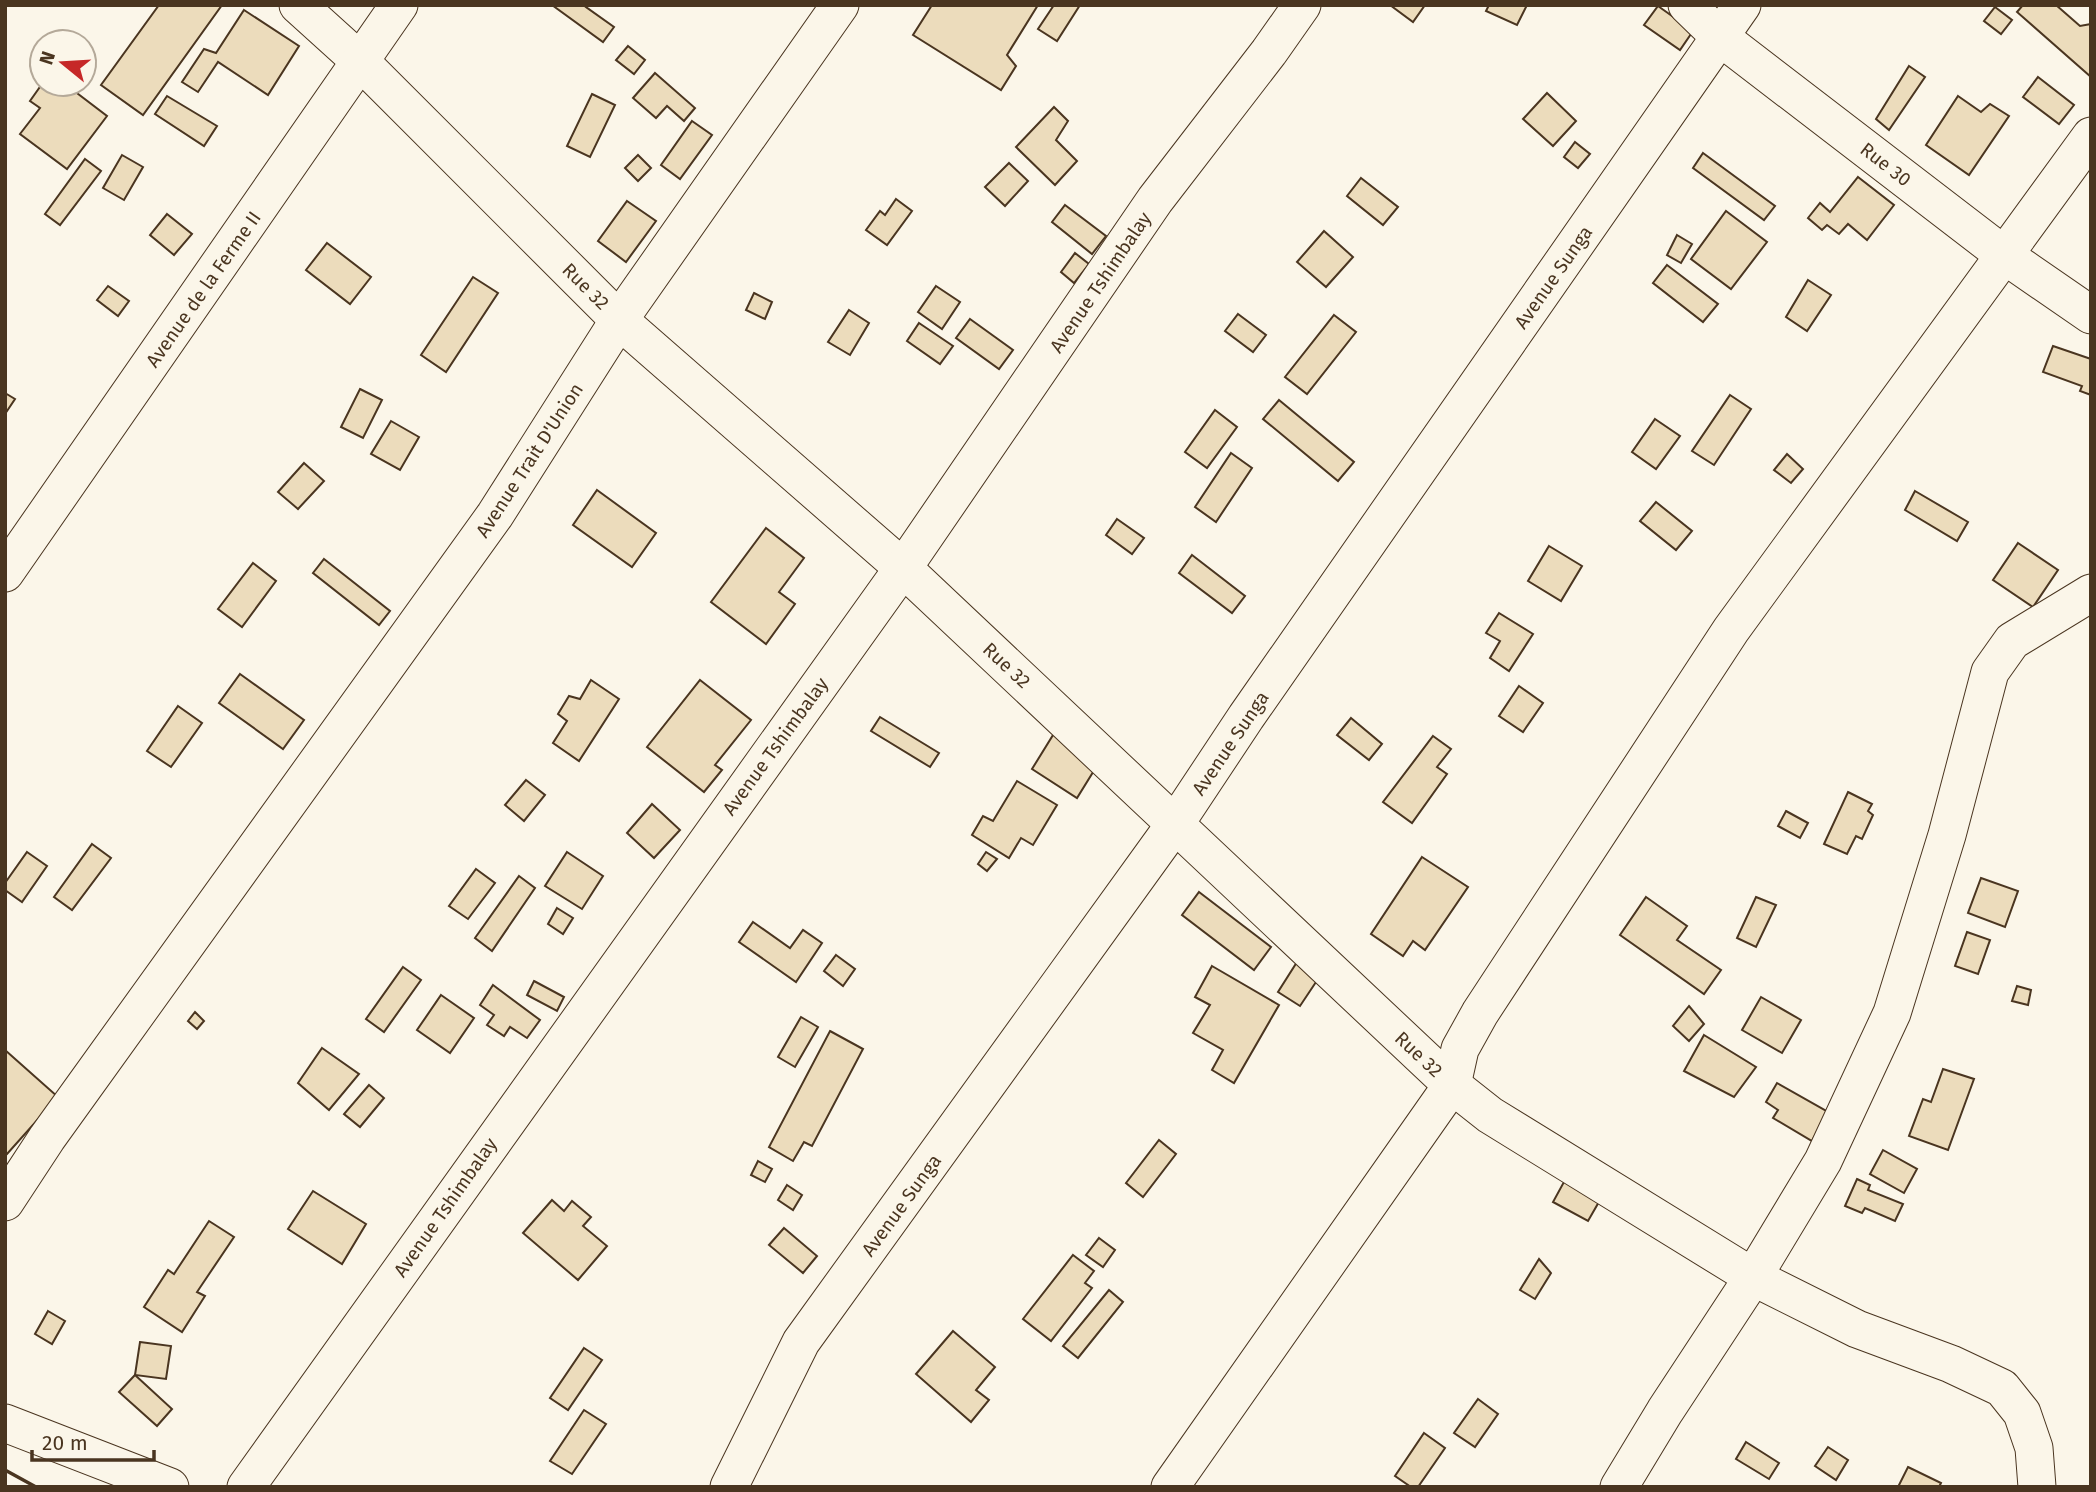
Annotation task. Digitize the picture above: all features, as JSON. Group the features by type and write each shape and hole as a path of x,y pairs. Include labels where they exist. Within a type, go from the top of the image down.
{"street":[{"name":"Rue 32","path":"298,5 361,62 619,320 903,568 1452,1085 1490,1115 1753,1277 1857,1329 1951,1364 2002,1388 2022,1413 2034,1448 2037,1487"},
{"name":"Avenue de la Ferme II","path":"5,573 399,5"},
{"name":"Avenue Trait D'Union","path":"5,1202 47,1138 495,515 619,320 840,5"},
{"name":"Avenue Tshimbalay","path":"246,1487 903,568 1155,200 1302,5"},
{"name":"Rue 30","path":"1687,5 1720,37 2004,255 2091,315"},
{"name":"Avenue Sunga","path":"729,1487 802,1342 1175,824 1278,671 1742,5"},
{"path":"1170,1487 1452,1085 1460,1049 1480,1013 1723,642 2091,136"},
{"path":"1619,1487 1665,1411 1753,1277 1823,1161 1892,1013 1947,835 1990,672 2012,641 2091,593"},
{"path":"5,1423 170,1487"}],"building":[{"path":"159,5 222,5 143,115 101,85"},
{"path":"552,5 588,5 586,7 614,27 603,42"},
{"path":"932,5 1038,5 1007,55 1016,66 1001,90 913,35"},
{"path":"1054,5 1080,5 1057,41 1038,29"},
{"path":"1390,5 1425,5 1413,22"},
{"path":"1489,5 1527,5 1517,25 1486,11"},
{"path":"2023,5 2056,5 2080,26 2091,24 2091,77 2017,12"},
{"path":"1658,6 1693,31 1680,50 1644,25"},
{"path":"1995,7 2012,20 2001,34 1984,21"},
{"path":"244,10 299,46 268,95 218,62 198,92 182,82 204,49 216,53"},
{"path":"628,46 645,60 634,74 616,60"},
{"path":"1909,66 1925,77 1889,130 1876,119"},
{"path":"655,73 695,108 684,121 667,106 656,118 633,98"},
{"path":"2038,77 2074,105 2059,124 2023,97"},
{"path":"1547,93 1576,121 1553,146 1523,119"},
{"path":"592,94 615,105 590,157 567,146"},
{"path":"167,96 217,126 204,146 155,114"},
{"path":"1958,96 1981,112 1990,104 2009,116 1969,175 1926,145"},
{"path":"32,98 83,98 107,116 67,169 20,134 40,108 30,101"},
{"path":"1054,107 1068,121 1056,140 1077,161 1055,185 1016,147"},
{"path":"692,121 712,135 680,179 661,165"},
{"path":"1575,142 1590,154 1578,168 1564,157"},
{"path":"1703,153 1775,206 1764,220 1693,168"},
{"path":"122,155 143,167 124,200 103,188"},
{"path":"638,155 651,168 638,181 625,168"},
{"path":"85,159 101,171 60,225 45,214"},
{"path":"1009,163 1028,181 1005,206 985,187"},
{"path":"1858,177 1894,205 1867,240 1848,224 1839,234 1827,225 1822,230 1808,218 1820,203 1830,212"},
{"path":"1361,178 1398,207 1383,225 1347,196"},
{"path":"896,199 912,211 887,245 866,230 880,211 885,215"},
{"path":"627,201 656,221 626,262 598,241"},
{"path":"1065,205 1106,236 1092,254 1052,222"},
{"path":"1726,211 1767,242 1731,289 1691,259"},
{"path":"167,214 192,234 174,255 150,235"},
{"path":"1324,231 1353,257 1326,287 1297,262"},
{"path":"1677,235 1692,244 1681,263 1667,255"},
{"path":"327,243 371,277 350,304 306,270"},
{"path":"1075,253 1089,264 1074,283 1061,272"},
{"path":"1667,265 1718,304 1703,322 1653,283"},
{"path":"473,277 498,293 446,372 421,355"},
{"path":"1808,280 1831,295 1807,331 1786,317"},
{"path":"108,286 129,301 118,316 97,300"},
{"path":"936,286 960,302 942,329 918,312"},
{"path":"754,293 772,302 765,319 746,310"},
{"path":"849,310 869,323 850,355 828,342"},
{"path":"1238,314 1266,335 1253,352 1225,331"},
{"path":"1334,315 1356,332 1307,394 1285,377"},
{"path":"970,319 1013,350 999,369 956,338"},
{"path":"919,323 953,346 940,364 907,341"},
{"path":"2053,346 2091,359 2091,395 2080,391 2082,386 2043,372"},
{"path":"360,389 382,400 363,438 341,427"},
{"path":"5,393 15,399 5,414"},
{"path":"1730,395 1751,409 1714,465 1692,451"},
{"path":"1279,400 1354,462 1338,481 1263,419"},
{"path":"1215,410 1237,427 1207,468 1185,452"},
{"path":"1655,419 1680,436 1656,469 1632,452"},
{"path":"391,421 419,437 400,470 371,454"},
{"path":"1231,453 1252,468 1216,522 1195,507"},
{"path":"1787,454 1803,469 1791,483 1774,470"},
{"path":"304,463 324,481 298,509 278,492"},
{"path":"597,490 656,533 632,567 573,525"},
{"path":"1915,491 1968,522 1957,541 1905,510"},
{"path":"1656,502 1692,531 1676,550 1640,521"},
{"path":"1117,519 1144,538 1132,554 1106,535"},
{"path":"766,528 804,558 779,592 795,604 766,644 711,602"},
{"path":"2018,543 2058,570 2033,607 1993,580"},
{"path":"1549,546 1582,566 1561,601 1528,581"},
{"path":"1192,555 1245,596 1232,613 1179,573"},
{"path":"324,559 390,611 379,625 313,573"},
{"path":"253,563 276,581 242,627 218,609"},
{"path":"1499,613 1533,634 1509,671 1490,658 1500,641 1486,633"},
{"path":"240,674 304,720 283,749 219,703"},
{"path":"591,680 619,699 579,761 553,743 567,721 558,714 569,696 580,699"},
{"path":"700,680 751,720 715,765 722,770 704,792 647,747"},
{"path":"1519,686 1543,703 1523,732 1499,716"},
{"path":"178,706 202,723 171,767 147,751"},
{"path":"880,717 939,753 930,767 871,731"},
{"path":"1351,718 1382,744 1369,760 1337,735"},
{"path":"1058,727 1103,756 1077,798 1032,769"},
{"path":"1433,736 1451,749 1437,767 1447,774 1412,823 1383,802"},
{"path":"526,780 545,795 524,821 505,805"},
{"path":"1017,781 1057,805 1033,845 1021,838 1009,858 972,835 983,816 993,821"},
{"path":"1848,792 1872,804 1868,811 1873,815 1862,839 1856,836 1847,854 1824,844"},
{"path":"652,804 680,830 654,858 627,833"},
{"path":"1786,811 1808,823 1800,838 1778,826"},
{"path":"92,844 111,858 72,910 54,897"},
{"path":"27,852 47,866 22,902 5,890 5,883"},
{"path":"567,852 603,876 582,909 545,886"},
{"path":"986,852 997,859 987,871 978,864"},
{"path":"1422,857 1468,887 1425,950 1413,941 1403,956 1371,934"},
{"path":"476,869 495,883 468,919 449,906"},
{"path":"519,876 535,888 492,951 475,938"},
{"path":"1981,878 2018,891 2005,927 1968,913"},
{"path":"1199,892 1271,947 1254,970 1182,915"},
{"path":"1646,897 1687,926 1677,940 1721,970 1704,994 1620,935"},
{"path":"1756,897 1776,905 1756,947 1737,938"},
{"path":"557,908 573,918 563,934 548,924"},
{"path":"753,922 790,948 803,930 822,943 796,982 739,942"},
{"path":"1967,932 1990,940 1978,974 1955,966"},
{"path":"836,955 855,969 843,986 824,971"},
{"path":"1297,962 1318,979 1300,1006 1278,992"},
{"path":"1212,966 1279,1005 1234,1083 1212,1070 1223,1050 1193,1033 1210,1005 1195,997"},
{"path":"403,967 421,980 384,1032 366,1019"},
{"path":"534,981 564,997 557,1011 527,995"},
{"path":"493,985 540,1020 527,1038 510,1027 504,1036 487,1025 494,1015 480,1005"},
{"path":"2017,986 2031,990 2028,1005 2012,1001"},
{"path":"441,995 474,1018 450,1053 417,1030"},
{"path":"1761,997 1801,1020 1782,1053 1742,1030"},
{"path":"1689,1006 1704,1024 1689,1041 1673,1026"},
{"path":"195,1012 204,1021 197,1029 188,1021"},
{"path":"801,1017 818,1027 795,1067 778,1057"},
{"path":"830,1031 863,1049 812,1146 804,1142 793,1161 769,1147"},
{"path":"1704,1035 1756,1067 1734,1097 1684,1071"},
{"path":"322,1048 359,1074 329,1110 298,1083"},
{"path":"5,1050 58,1097 7,1154 5,1153"},
{"path":"1943,1069 1974,1079 1948,1150 1909,1136 1923,1099 1931,1102"},
{"path":"1777,1083 1828,1112 1812,1141 1773,1118 1778,1110 1766,1102"},
{"path":"369,1085 384,1098 360,1127 344,1114"},
{"path":"1159,1140 1176,1154 1143,1197 1126,1183"},
{"path":"1883,1150 1917,1169 1904,1193 1870,1174"},
{"path":"758,1161 772,1169 765,1182 751,1175"},
{"path":"1857,1179 1870,1185 1868,1190 1903,1204 1895,1221 1865,1208 1862,1213 1845,1206"},
{"path":"1565,1180 1600,1200 1588,1221 1553,1202"},
{"path":"787,1185 802,1195 793,1210 778,1200"},
{"path":"313,1191 366,1224 342,1264 288,1229"},
{"path":"552,1200 564,1211 572,1201 591,1217 583,1226 607,1246 578,1280 523,1233"},
{"path":"209,1221 234,1237 197,1292 205,1296 182,1332 144,1307 168,1270 174,1274"},
{"path":"784,1228 817,1256 803,1273 769,1245"},
{"path":"1099,1238 1115,1250 1103,1267 1086,1255"},
{"path":"1073,1255 1094,1271 1085,1283 1092,1288 1051,1341 1023,1319"},
{"path":"1539,1259 1551,1273 1535,1299 1520,1290"},
{"path":"1109,1290 1123,1302 1078,1358 1063,1346"},
{"path":"48,1311 65,1321 52,1344 35,1334"},
{"path":"953,1331 995,1367 976,1390 989,1400 971,1422 916,1374"},
{"path":"140,1342 171,1346 166,1379 135,1375"},
{"path":"584,1348 602,1360 568,1410 550,1398"},
{"path":"135,1375 172,1409 157,1426 119,1392"},
{"path":"1478,1399 1498,1414 1475,1447 1454,1433"},
{"path":"584,1410 606,1424 572,1474 550,1461"},
{"path":"1424,1433 1445,1448 1418,1487 1411,1487 1395,1476"},
{"path":"1746,1442 1779,1463 1769,1479 1736,1459"},
{"path":"1828,1447 1848,1460 1836,1480 1815,1466"},
{"path":"1908,1467 1941,1483 1939,1487 1898,1487"}],"wall":[{"path":"5,1470 36,1487"}]}
